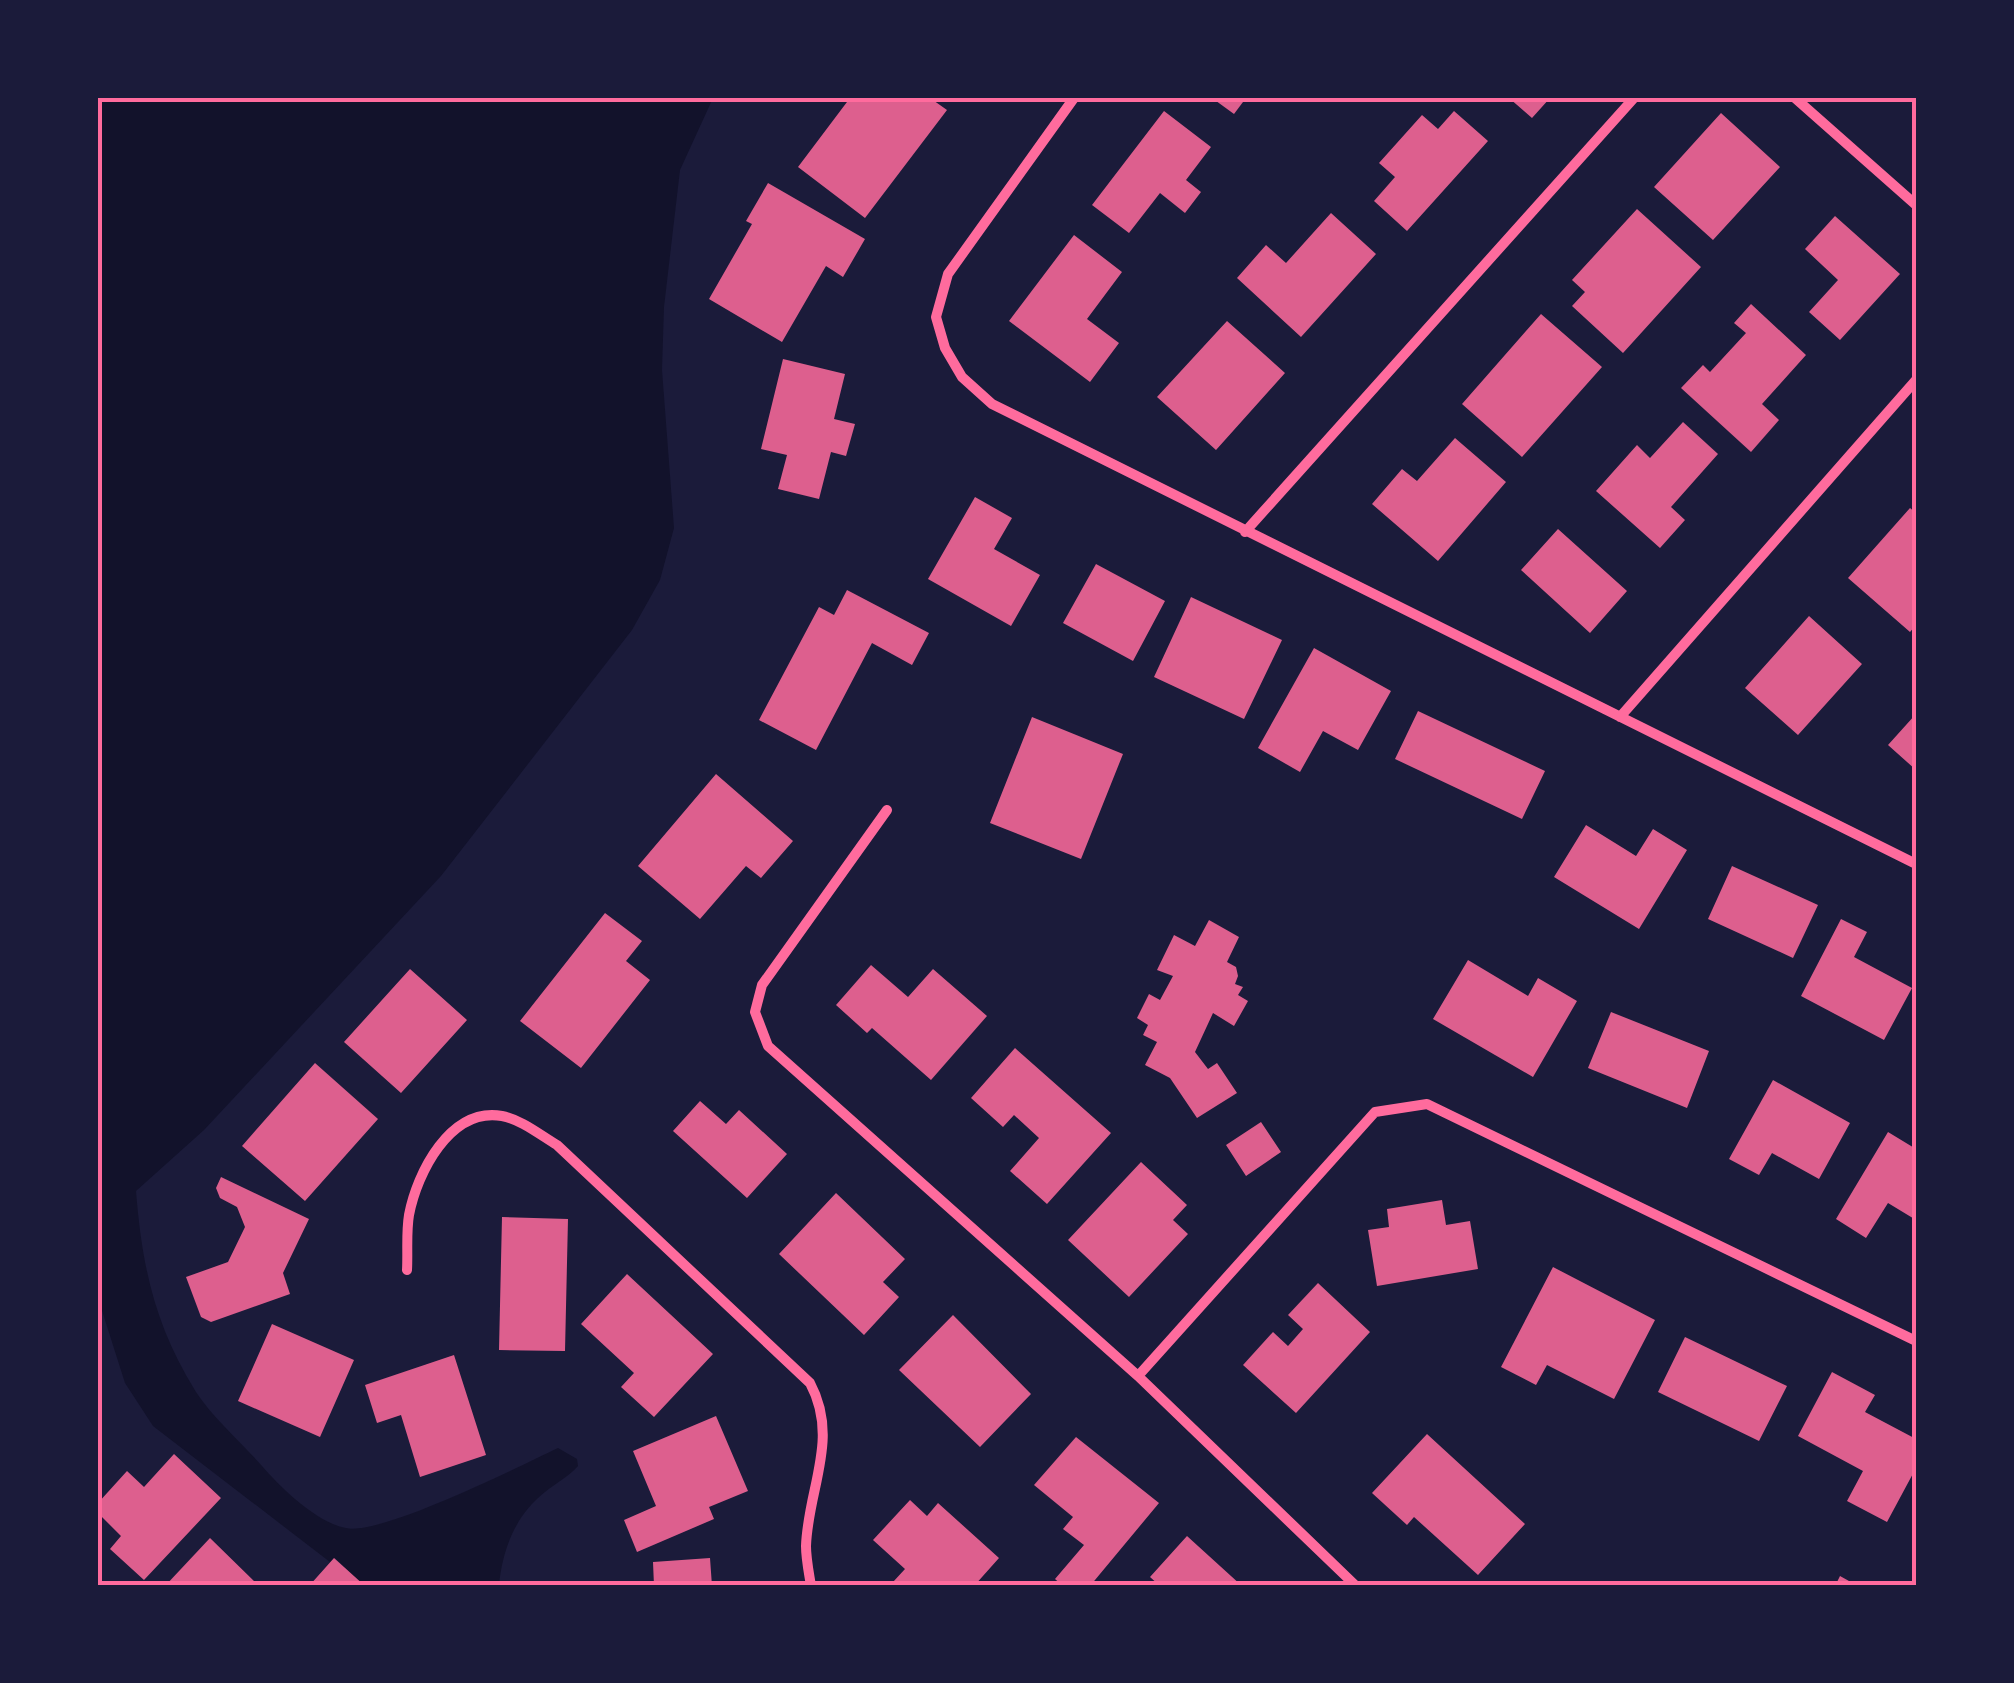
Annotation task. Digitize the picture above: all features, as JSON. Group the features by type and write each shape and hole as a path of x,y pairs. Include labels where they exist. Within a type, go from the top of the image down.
{"street":[{"path":"1074,98 948,274 936,317 945,348 962,377 992,404 1916,864"},
{"path":"1245,532 1634,98"},
{"path":"1795,98 1916,205"},
{"path":"1620,718 1916,380"},
{"path":"887,810 762,985 755,1012 768,1046 1138,1376 1356,1586"},
{"path":"1138,1376 1375,1112 1426,1104 1916,1341"},
{"path":"407,1270 410,1215 423,1174 448,1134 478,1117 499,1115 516,1120 558,1145 810,1383 819,1400 824,1435 806,1545 810,1586"}],"shaded area":[{"path":"98,98 713,98 680,170 664,307 662,370 674,528 660,580 632,630 441,876 204,1130 136,1191 153,1295 182,1368 219,1421 311,1512 335,1525 364,1528 451,1498 558,1448 577,1459 578,1466 535,1501 518,1522 507,1546 499,1585 363,1585 335,1558 330,1562 153,1426 125,1383 98,1298"}],"building":[{"path":"850,98 930,98 947,110 865,218 798,167"},
{"path":"1212,98 1246,98 1234,114"},
{"path":"1509,98 1550,98 1532,118"},
{"path":"1164,111 1211,147 1186,180 1201,192 1185,213 1160,193 1129,233 1092,205"},
{"path":"1454,111 1488,141 1407,231 1374,201 1395,177 1379,163 1422,115 1438,129"},
{"path":"1721,113 1780,167 1713,240 1654,187"},
{"path":"768,183 865,239 843,277 826,266 782,342 709,299 752,224 746,221"},
{"path":"1637,209 1701,267 1623,353 1572,306 1585,292 1572,280"},
{"path":"1331,213 1376,254 1301,337 1237,278 1266,245 1286,263"},
{"path":"1835,216 1900,274 1840,340 1809,312 1838,280 1805,249"},
{"path":"1074,235 1122,272 1087,319 1119,343 1090,382 1009,321"},
{"path":"1751,304 1806,355 1762,404 1779,420 1751,452 1681,388 1703,365 1710,372 1746,333 1734,323"},
{"path":"1541,314 1602,367 1522,457 1462,404"},
{"path":"1227,321 1285,373 1216,450 1157,397"},
{"path":"783,359 845,374 834,419 855,424 846,456 831,452 819,499 778,489 787,455 761,449"},
{"path":"1683,422 1718,454 1671,507 1685,520 1660,548 1596,491 1637,445 1650,458"},
{"path":"1455,438 1506,482 1438,561 1372,504 1402,469 1417,481"},
{"path":"975,497 1012,518 994,549 1040,575 1011,626 928,579"},
{"path":"1910,508 1916,513 1916,625 1910,632 1848,578"},
{"path":"1558,529 1627,591 1590,633 1521,570"},
{"path":"1096,564 1165,601 1133,661 1063,623"},
{"path":"847,590 929,633 912,665 872,643 816,750 759,720 819,607 834,615"},
{"path":"1191,597 1282,640 1244,719 1154,677"},
{"path":"1809,616 1862,664 1798,735 1745,688"},
{"path":"1314,648 1391,691 1358,750 1323,731 1300,772 1258,748"},
{"path":"1418,711 1545,771 1522,819 1395,759"},
{"path":"1916,716 1916,770 1888,745"},
{"path":"1032,717 1123,754 1081,859 990,823"},
{"path":"716,774 793,841 761,878 746,866 700,919 638,866"},
{"path":"1586,825 1636,856 1653,829 1687,850 1639,929 1554,877"},
{"path":"1732,866 1818,905 1793,958 1708,919"},
{"path":"605,913 642,941 626,961 650,980 581,1068 520,1021"},
{"path":"1841,919 1867,932 1854,957 1912,988 1884,1040 1801,996"},
{"path":"1209,920 1239,937 1227,962 1236,967 1235,984 1243,987 1238,995 1248,1001 1234,1026 1213,1013 1195,1052 1208,1069 1217,1063 1237,1093 1197,1118 1170,1078 1145,1065 1157,1042 1143,1035 1148,1025 1137,1018 1149,994 1160,1000 1173,976 1157,970 1174,935 1195,946"},
{"path":"1468,960 1528,996 1538,978 1577,1001 1533,1077 1433,1019"},
{"path":"871,965 908,997 933,969 987,1016 931,1080 872,1028 867,1033 836,1005"},
{"path":"410,969 467,1020 401,1093 344,1042"},
{"path":"1611,1012 1709,1051 1687,1108 1588,1068"},
{"path":"1015,1048 1111,1133 1047,1204 1010,1171 1039,1138 1014,1115 1003,1127 971,1098"},
{"path":"315,1063 378,1119 305,1201 242,1146"},
{"path":"1773,1080 1850,1123 1819,1179 1772,1153 1759,1175 1729,1159"},
{"path":"700,1101 726,1124 739,1110 787,1154 747,1198 673,1131"},
{"path":"1261,1122 1281,1152 1246,1176 1226,1145"},
{"path":"1888,1132 1916,1149 1916,1220 1888,1203 1866,1238 1836,1219"},
{"path":"1141,1162 1187,1205 1173,1220 1188,1234 1129,1297 1068,1240"},
{"path":"221,1177 309,1219 283,1273 290,1294 211,1322 201,1317 186,1277 228,1262 245,1227 237,1207 220,1198 216,1188"},
{"path":"836,1193 905,1259 883,1282 899,1297 864,1335 779,1254"},
{"path":"1442,1200 1446,1225 1470,1221 1478,1269 1377,1286 1368,1230 1389,1227 1387,1209"},
{"path":"502,1217 568,1219 565,1351 499,1350"},
{"path":"1553,1267 1655,1320 1614,1399 1547,1365 1536,1385 1501,1367"},
{"path":"627,1274 713,1354 654,1417 621,1387 634,1373 581,1324"},
{"path":"1318,1283 1370,1332 1296,1413 1243,1365 1273,1332 1288,1346 1303,1329 1288,1315"},
{"path":"953,1315 1031,1394 980,1447 899,1370"},
{"path":"272,1324 354,1360 320,1437 238,1401"},
{"path":"1685,1337 1787,1386 1759,1441 1658,1392"},
{"path":"454,1355 486,1455 420,1477 401,1415 377,1423 365,1385"},
{"path":"1832,1372 1875,1395 1865,1412 1916,1439 1916,1468 1887,1522 1847,1501 1863,1471 1798,1436"},
{"path":"716,1416 748,1491 709,1507 714,1519 637,1552 624,1520 656,1506 633,1451"},
{"path":"1427,1434 1525,1524 1478,1575 1414,1517 1407,1525 1372,1493"},
{"path":"1076,1437 1159,1503 1090,1586 1063,1586 1055,1579 1084,1545 1063,1529 1073,1517 1034,1485"},
{"path":"174,1454 221,1498 144,1580 110,1549 121,1536 98,1513 98,1503 127,1471 144,1487"},
{"path":"910,1500 927,1516 938,1503 999,1558 974,1586 896,1586 893,1582 905,1569 873,1540"},
{"path":"1187,1536 1242,1586 1160,1586 1150,1577"},
{"path":"210,1538 259,1586 165,1586"},
{"path":"334,1558 365,1586 309,1586"},
{"path":"710,1558 712,1586 654,1586 653,1562"},
{"path":"1840,1576 1858,1586 1835,1586"}]}
